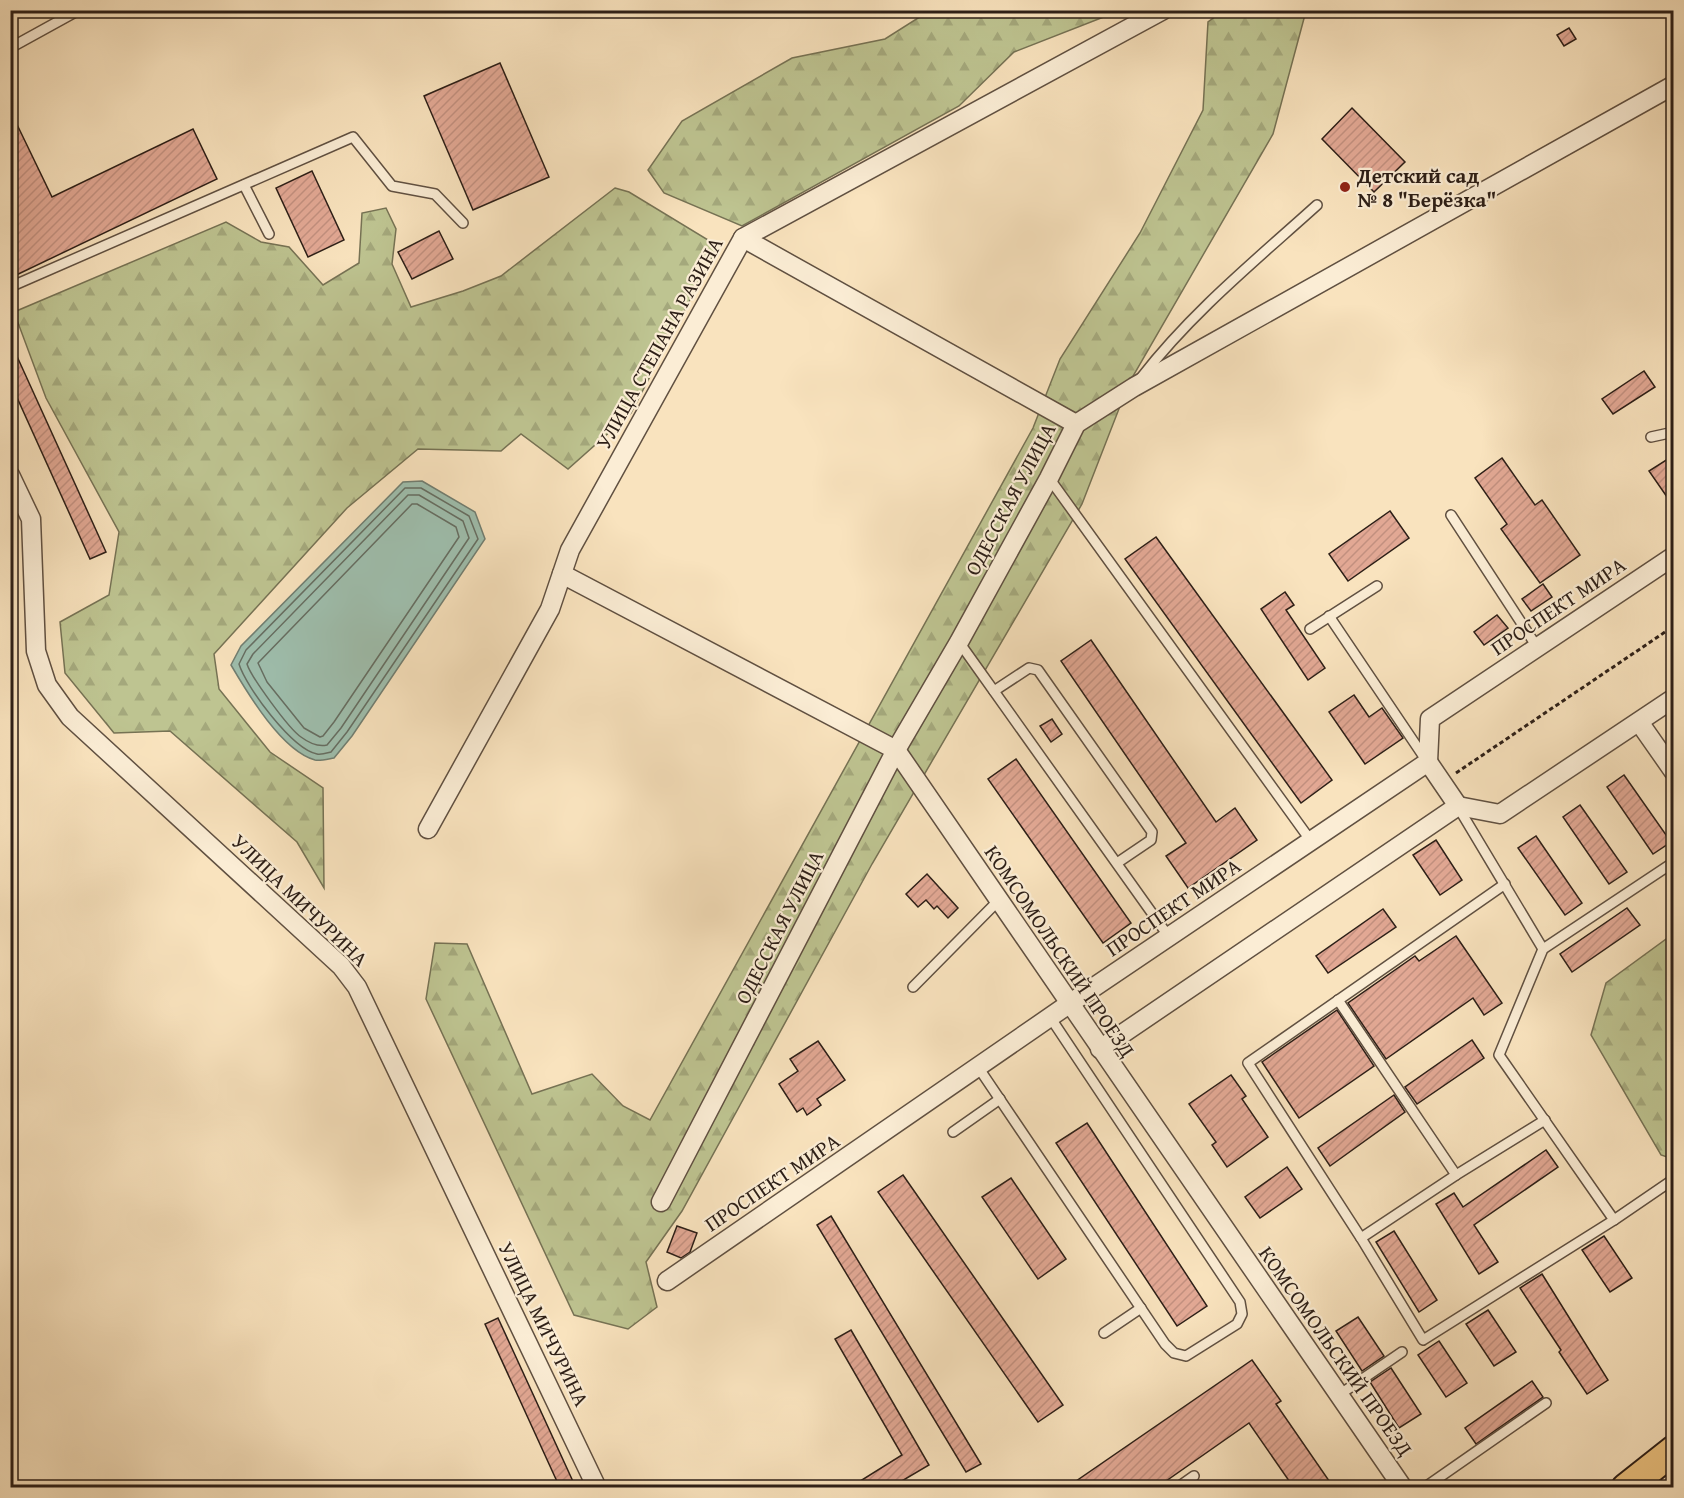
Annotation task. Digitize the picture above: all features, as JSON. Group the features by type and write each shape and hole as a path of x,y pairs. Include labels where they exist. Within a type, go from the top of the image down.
{"main road":[{"path":"1626,1488 1674,1450"}],"street":[{"name":"УЛИЦА СТЕПАНА РАЗИНА","path":"428,829 550,609 570,550 743,238 1163,10"},
{"name":"ОДЕССКАЯ УЛИЦА","path":"661,1202 896,750 959,642 1076,424 1134,387 1674,85"},
{"path":"743,238 1076,424"},
{"name":"УЛИЦА МИЧУРИНА","path":"10,475 31,519 36,651 47,685 70,717 341,966 357,987 597,1488"},
{"name":"ПРОСПЕКТ МИРА","path":"667,1281 1069,1004 1428,762 1430,719 1674,556"},
{"name":"КОМСОМОЛЬСКИЙ ПРОЕЗД","path":"562,574 896,750 1403,1488"},
{"path":"1428,762 1458,806 1500,814 1674,698"},
{"path":"1639,722 1674,772"},
{"path":"1100,1049 1458,806"}],"lane":[{"path":"10,48 79,10"},
{"path":"10,287 353,137 392,186 435,194 464,223"},
{"path":"244,185 269,234"},
{"path":"1134,387 1161,351 1242,272 1317,205"},
{"path":"1652,437 1674,432"},
{"path":"1049,478 1311,841"},
{"path":"1451,515 1537,647"},
{"path":"1310,629 1377,586"},
{"path":"1329,616 1428,762"},
{"path":"959,642 1169,937"},
{"path":"994,691 1029,668 1038,670 1152,832 1150,840 1117,863"},
{"path":"1458,806 1543,949"},
{"path":"1614,1220 1499,1055 1543,949 1674,862"},
{"path":"1504,884 1248,1063 1361,1238 1423,1340 1614,1220 1674,1179"},
{"path":"912,987 999,901"},
{"path":"1338,1000 1456,1175"},
{"path":"978,1067 1165,1344 1174,1353 1186,1356 1237,1324 1242,1314 1240,1302 1050,1017"},
{"path":"953,1132 1000,1099"},
{"path":"1361,1238 1545,1120"},
{"path":"1104,1333 1141,1308"},
{"path":"1339,1395 1402,1352"},
{"path":"1424,1488 1546,1403"},
{"path":"1177,1488 1194,1476"}],"path":[{"path":"1442,783 1674,626"}],"green space":[{"path":"929,11 1119,11 1014,52 959,106 742,226 664,193 648,170 682,121 792,58 885,39"},
{"path":"1223,11 1306,11 1273,134 1129,383 1082,504 872,864 682,1211 646,1262 657,1307 628,1329 574,1315 426,999 435,943 467,944 532,1094 592,1074 623,1106 650,1120 1033,428 1060,359 1140,233 1203,110 1208,22"},
{"path":"615,188 629,192 718,246 631,413 568,469 521,434 501,451 418,449 347,508 214,654 219,689 270,752 323,788 324,888 297,842 170,731 114,733 65,673 60,622 109,595 119,532 46,398 14,312 226,222 261,242 289,247 323,285 359,263 362,213 386,208 396,229 392,264 411,307 463,291 501,276"},
{"path":"1673,934 1673,1159 1661,1155 1591,1035 1606,983"}],"water":[{"path":"422,481 475,512 485,539 352,736 334,758 315,760 303,755 278,734 256,705 231,665 241,646 403,482"}],"building":[{"path":"1569,28 1576,39 1564,46 1557,35"},
{"path":"500,63 549,177 473,210 424,96"},
{"path":"1352,108 1405,162 1374,192 1322,139"},
{"path":"10,110 52,197 193,129 217,179 10,278"},
{"path":"312,171 344,240 308,257 276,188"},
{"path":"439,231 453,259 412,279 398,252"},
{"path":"10,341 106,552 90,559 10,382"},
{"path":"1644,371 1655,387 1613,414 1602,399"},
{"path":"1674,455 1674,507 1649,471"},
{"path":"1502,458 1535,505 1542,500 1580,555 1540,583 1501,529 1507,524 1475,478"},
{"path":"1390,511 1409,538 1348,581 1329,554"},
{"path":"1156,537 1332,780 1301,803 1125,559"},
{"path":"1543,584 1552,597 1531,611 1522,599"},
{"path":"1285,592 1294,605 1286,610 1325,668 1308,680 1261,609"},
{"path":"1497,615 1508,628 1484,645 1474,632"},
{"path":"1091,640 1216,822 1235,808 1257,840 1188,888 1166,856 1186,843 1061,661"},
{"path":"1354,695 1369,717 1382,708 1403,738 1365,764 1329,712"},
{"path":"1052,719 1062,734 1051,742 1040,726"},
{"path":"1016,759 1131,923 1103,943 988,779"},
{"path":"1624,775 1671,842 1653,854 1607,787"},
{"path":"1580,805 1627,872 1609,884 1563,817"},
{"path":"1536,836 1582,903 1565,915 1518,848"},
{"path":"1436,840 1462,880 1440,895 1413,855"},
{"path":"927,874 958,908 948,918 937,906 934,909 926,900 918,907 906,894"},
{"path":"1627,908 1640,925 1572,972 1560,954"},
{"path":"1383,909 1396,927 1328,973 1316,956"},
{"path":"1456,936 1502,1003 1484,1015 1473,998 1386,1059 1348,1003 1415,956 1419,961"},
{"path":"1337,1010 1374,1066 1299,1118 1262,1062"},
{"path":"1472,1040 1484,1058 1417,1104 1405,1087"},
{"path":"818,1041 845,1080 817,1099 821,1105 807,1115 803,1108 797,1112 779,1084 798,1071 790,1059"},
{"path":"1231,1075 1246,1096 1242,1099 1268,1137 1227,1167 1212,1145 1216,1142 1189,1104"},
{"path":"1394,1095 1405,1112 1330,1166 1318,1148"},
{"path":"1087,1123 1207,1306 1177,1326 1056,1143"},
{"path":"1546,1150 1558,1167 1474,1225 1498,1262 1479,1274 1436,1204 1454,1193 1463,1207"},
{"path":"1287,1167 1302,1189 1260,1218 1245,1197"},
{"path":"903,1175 1063,1405 1038,1422 878,1192"},
{"path":"1011,1178 1066,1259 1038,1279 982,1197"},
{"path":"831,1216 981,1464 966,1472 817,1225"},
{"path":"677,1226 697,1233 690,1252 681,1258 667,1252"},
{"path":"1394,1231 1437,1300 1419,1312 1376,1242"},
{"path":"1604,1236 1632,1278 1610,1292 1582,1250"},
{"path":"1542,1274 1608,1380 1587,1394 1520,1288"},
{"path":"1488,1310 1516,1352 1494,1366 1466,1324"},
{"path":"1358,1317 1384,1356 1362,1371 1336,1331"},
{"path":"498,1318 576,1488 560,1488 485,1324"},
{"path":"851,1330 929,1465 890,1488 849,1488 902,1455 835,1339"},
{"path":"1439,1341 1467,1383 1446,1397 1418,1355"},
{"path":"1252,1360 1281,1401 1276,1404 1334,1488 1294,1488 1249,1423 1156,1488 1066,1488"},
{"path":"1391,1368 1421,1414 1399,1428 1370,1382"},
{"path":"1532,1381 1543,1397 1476,1444 1465,1428"}],"place":[{"name":"Детский сад № 8 \"Берёзка\"","path":"1345,187"}]}
